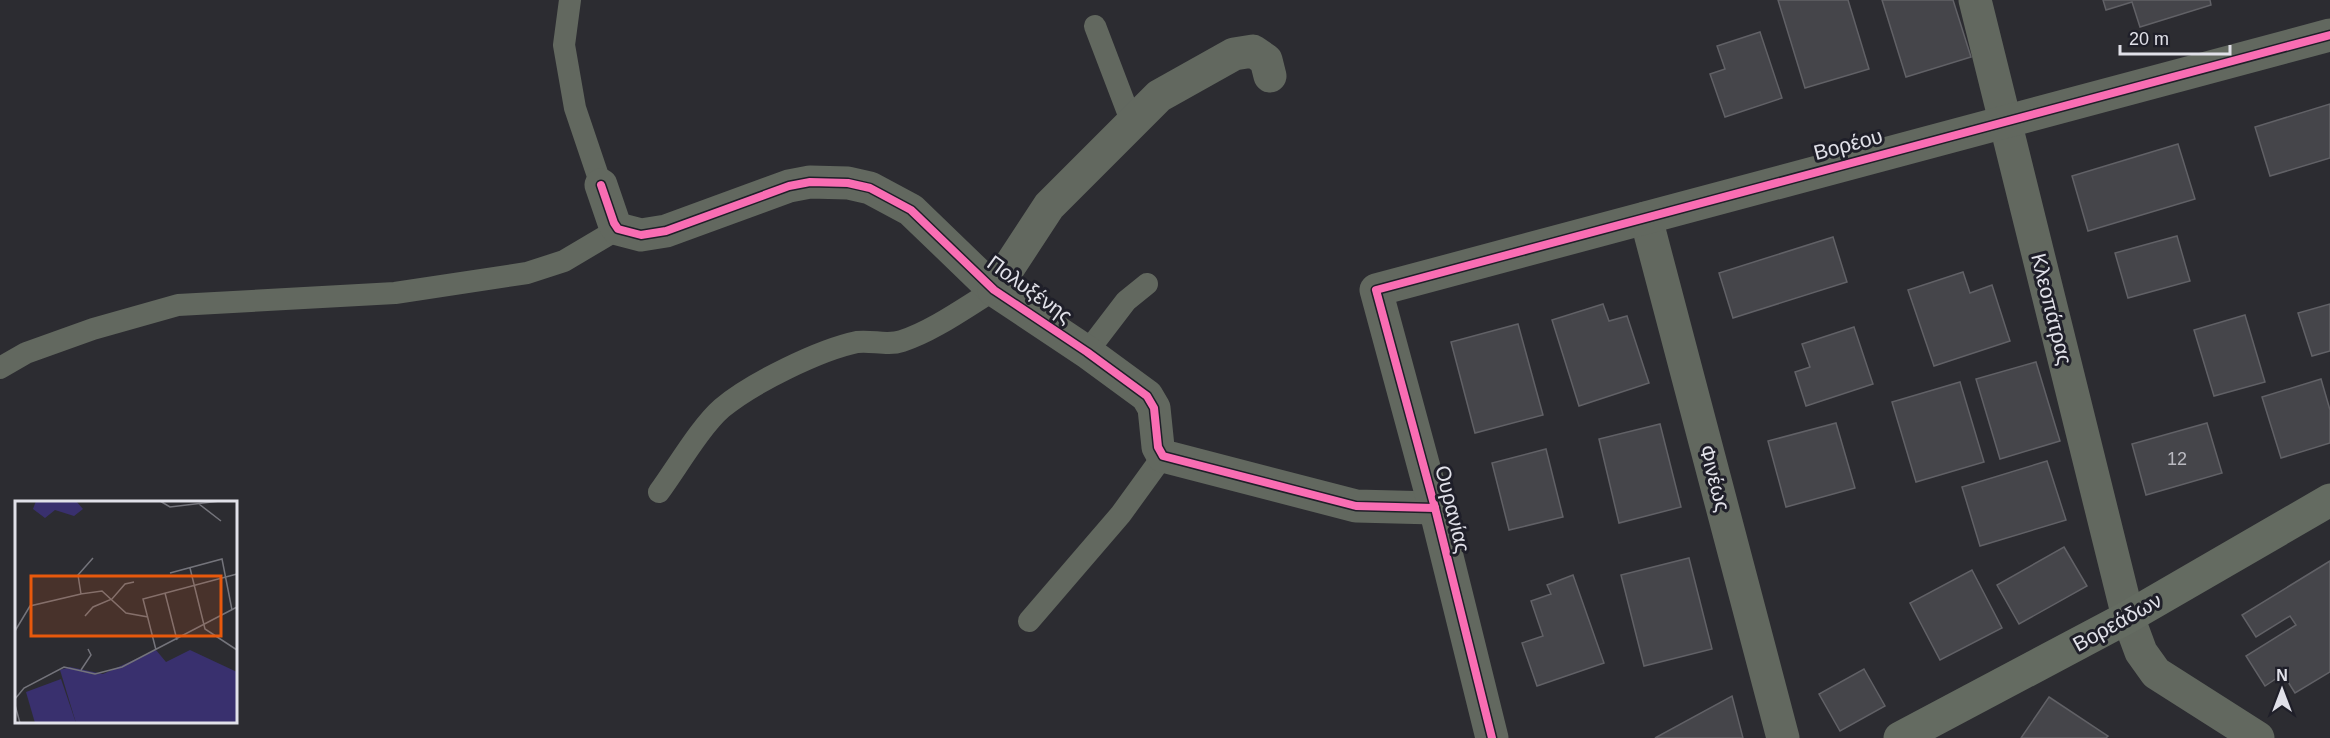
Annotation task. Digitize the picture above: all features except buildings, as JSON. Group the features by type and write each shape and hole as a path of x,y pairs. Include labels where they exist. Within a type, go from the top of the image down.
{"street":[{"name":"Κλεοπάτρας","path":"1975,0 2128,617 2141,652 2156,673 2258,738"},
{"name":"Βορέου","path":"1376,290 2005,120 2330,35"},
{"path":"994,290 1049,206 1159,96 1234,54 1253,51 1266,60 1269,76"},
{"name":"Πολυξένης","path":"618,229 630,233 653,234 789,186 810,182 849,183 870,188 911,210 994,290 1142,392 1151,402 1158,447 1163,456"},
{"path":"601,185 618,229"},
{"name":"Φινέως","path":"1646,218 1783,738"},
{"name":"Ουρανίας","path":"1376,290 1435,508 1491,738"},
{"path":"1163,456 1356,506 1435,508"},
{"name":"Βορεάδων","path":"1900,738 2128,617 2330,500"}],"lane":[{"path":"570,0 564,45 573,97 601,185"},
{"path":"1095,26 1132,123"},
{"path":"0,368 26,353 93,328 178,306 395,293 527,273 564,261 618,229"},
{"path":"1087,352 1126,301 1147,284"},
{"path":"659,492 716,414 751,388 805,360 836,348 863,341 895,343 914,336 994,290"},
{"path":"1029,621 1121,514 1163,456"}],"cycle path":[{"path":"1492,738 1435,508 1376,290 2330,35"},
{"path":"601,185 618,229 641,235 666,231 789,186 810,182 848,183 870,188 911,210 994,290 1087,352 1147,396 1154,408 1158,447 1163,456 1356,506 1435,508"}]}
